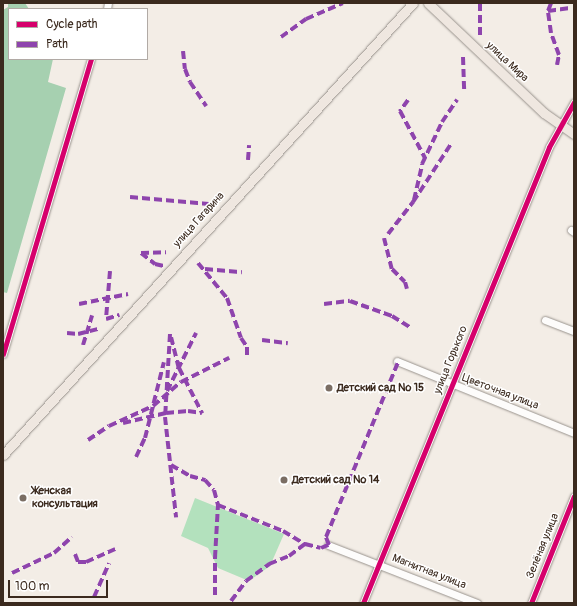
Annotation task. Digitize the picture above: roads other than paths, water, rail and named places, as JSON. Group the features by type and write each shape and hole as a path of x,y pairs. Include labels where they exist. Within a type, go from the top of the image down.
{"main road":[{"name":"улица Гагарина","path":"3,455 413,3"},
{"name":"улица Мира","path":"428,3 559,126 574,134"}],"street":[{"path":"3,354 91,60"},
{"name":"улица Горького","path":"363,603 451,384 559,126 574,102"},
{"path":"545,320 574,331"},
{"name":"Цветочная улица","path":"397,361 574,433"},
{"name":"Зелёная улица","path":"532,603 574,496"},
{"name":"Магнитная улица","path":"328,545 477,603"}],"place":[{"name":"Детский сад № 15","path":"329,388"},
{"name":"Детский сад № 14","path":"284,480"},
{"name":"Женская консультация","path":"23,498"}]}
